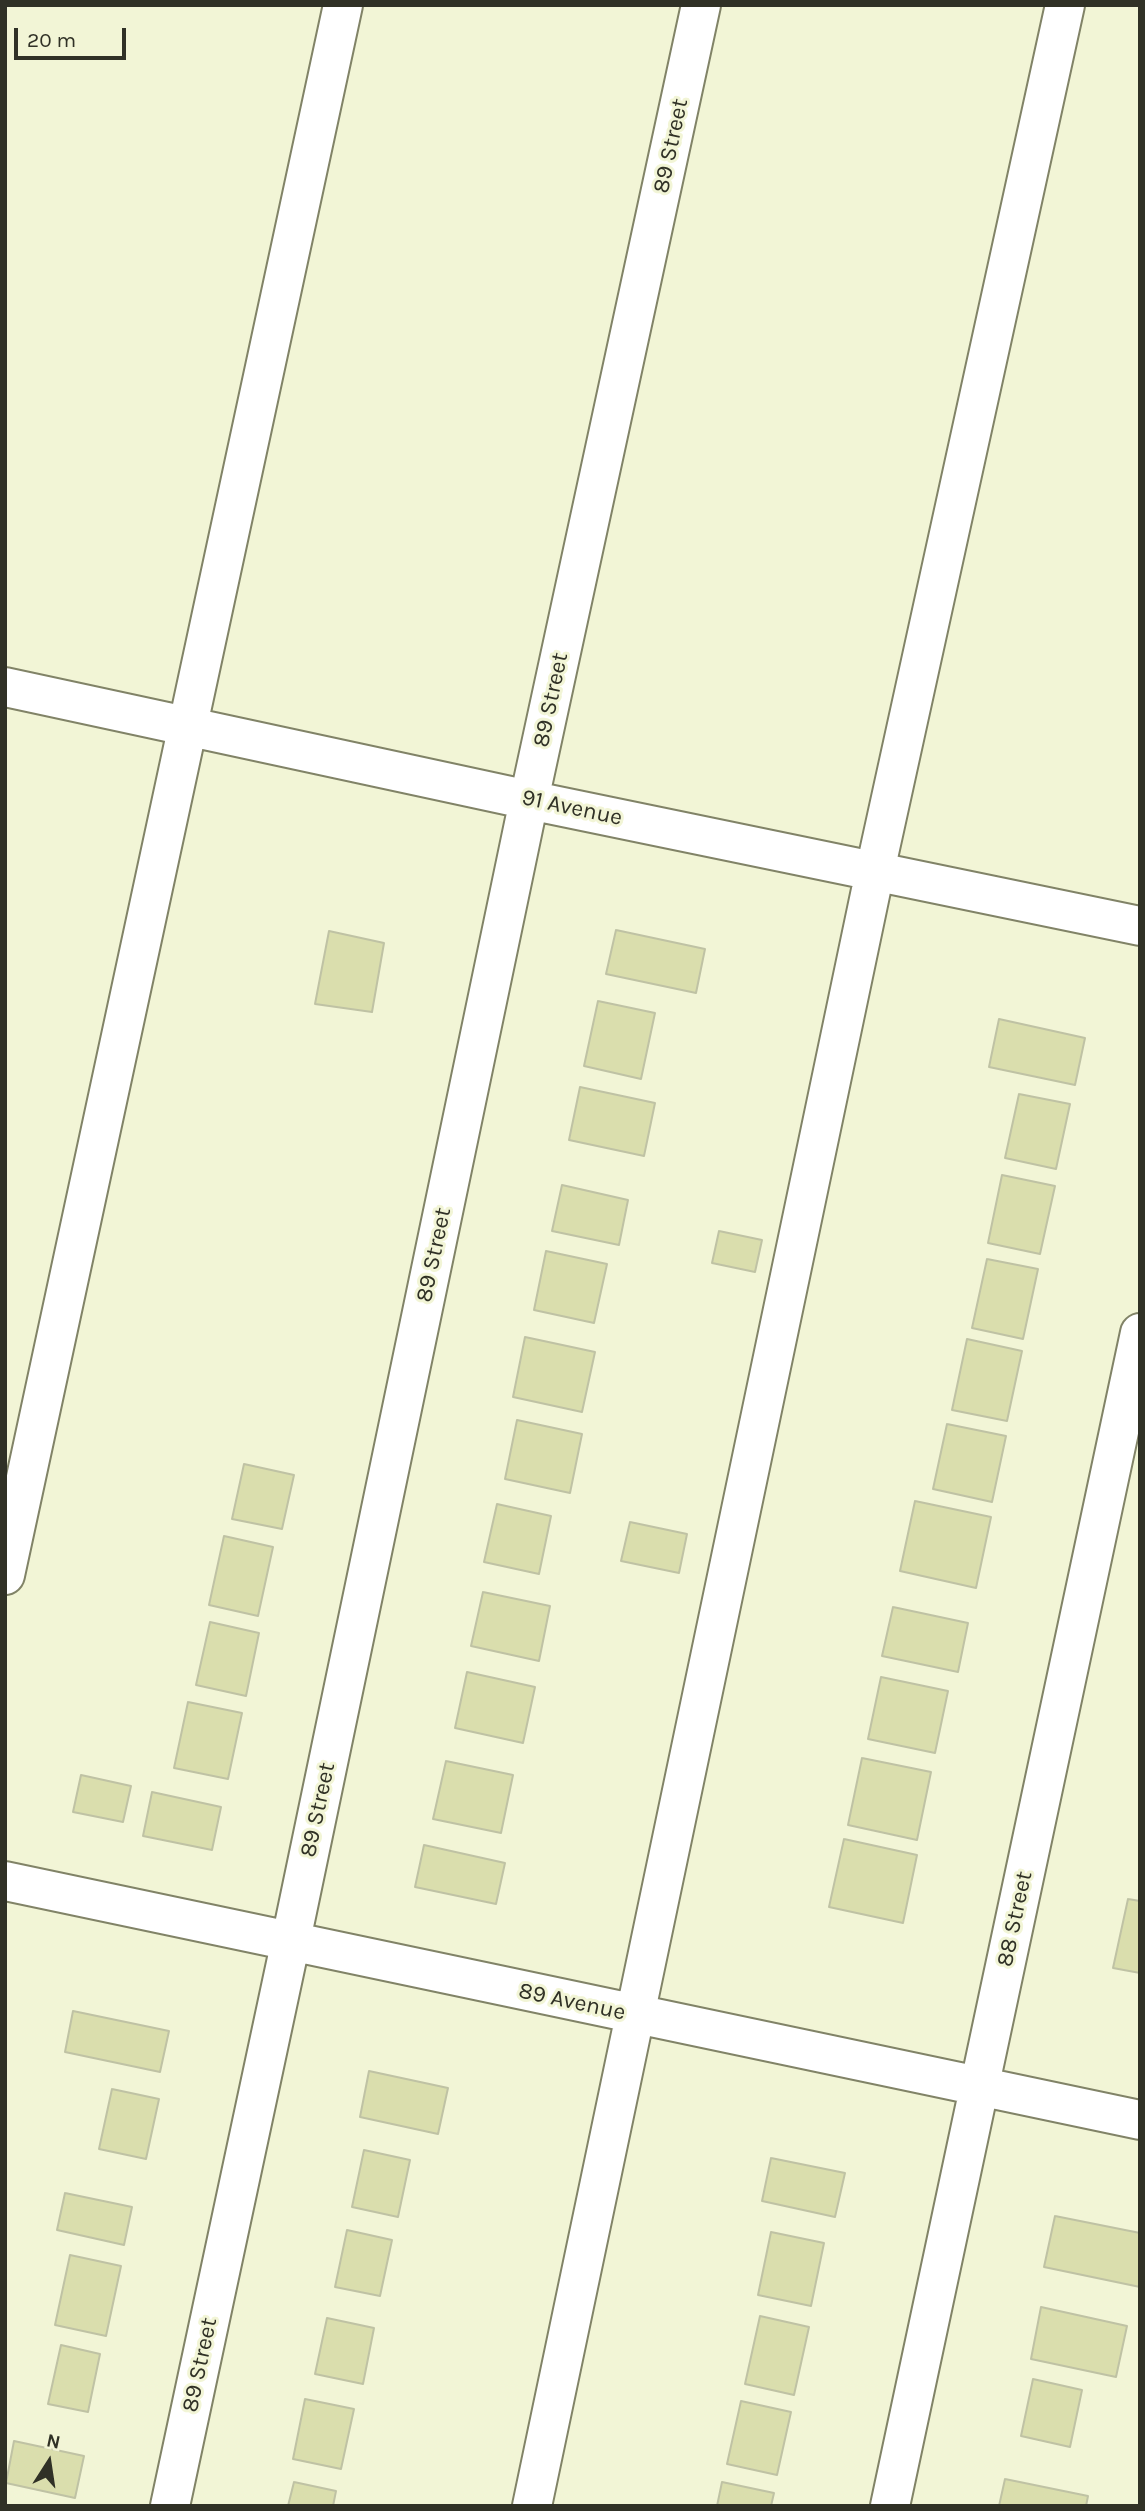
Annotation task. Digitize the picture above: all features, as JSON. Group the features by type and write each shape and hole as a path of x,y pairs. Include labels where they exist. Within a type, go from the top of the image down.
{"street":[{"path":"5,1575 343,5"},
{"name":"89 Street","path":"170,2506 529,800 701,5"},
{"path":"532,2506 875,871 1065,5"},
{"name":"91 Avenue","path":"5,687 529,800 1140,926"},
{"name":"88 Street","path":"890,2506 1140,1333"},
{"name":"89 Avenue","path":"5,1881 1140,2120"}],"building":[{"path":"616,930 705,949 696,993 606,974"},
{"path":"329,931 384,943 372,1012 315,1004"},
{"path":"598,1001 655,1013 641,1079 584,1066"},
{"path":"999,1019 1085,1038 1075,1085 989,1067"},
{"path":"580,1087 655,1103 644,1156 569,1140"},
{"path":"1019,1094 1070,1104 1056,1169 1005,1158"},
{"path":"1002,1175 1055,1186 1040,1254 988,1243"},
{"path":"562,1185 628,1200 619,1245 552,1231"},
{"path":"719,1231 762,1240 755,1272 712,1263"},
{"path":"546,1251 607,1264 594,1323 534,1310"},
{"path":"987,1259 1038,1269 1023,1339 972,1328"},
{"path":"525,1337 595,1352 582,1412 513,1397"},
{"path":"967,1339 1022,1351 1007,1421 952,1410"},
{"path":"517,1420 582,1434 570,1493 505,1479"},
{"path":"947,1424 1006,1436 992,1502 933,1489"},
{"path":"244,1464 294,1475 282,1529 232,1519"},
{"path":"915,1501 991,1517 976,1588 900,1571"},
{"path":"497,1504 551,1516 539,1574 484,1562"},
{"path":"630,1522 687,1534 679,1573 621,1561"},
{"path":"224,1536 273,1547 258,1616 209,1605"},
{"path":"483,1592 550,1606 539,1661 471,1646"},
{"path":"893,1607 968,1623 958,1672 882,1656"},
{"path":"210,1622 259,1633 246,1696 196,1685"},
{"path":"467,1672 535,1687 523,1743 455,1728"},
{"path":"881,1677 948,1691 935,1753 868,1739"},
{"path":"188,1702 242,1713 228,1779 174,1768"},
{"path":"862,1758 931,1772 917,1840 848,1825"},
{"path":"446,1761 513,1775 501,1833 433,1819"},
{"path":"81,1775 131,1786 123,1822 73,1812"},
{"path":"152,1792 221,1807 212,1850 143,1836"},
{"path":"844,1839 917,1855 903,1923 829,1907"},
{"path":"424,1845 505,1863 496,1904 415,1887"},
{"path":"1128,1899 1140,1901 1140,1973 1113,1968"},
{"path":"73,2011 169,2031 160,2072 65,2052"},
{"path":"369,2071 448,2088 438,2134 360,2117"},
{"path":"112,2089 159,2099 146,2159 99,2149"},
{"path":"364,2150 410,2160 398,2217 352,2207"},
{"path":"771,2158 845,2173 835,2217 762,2201"},
{"path":"65,2193 132,2207 124,2245 57,2230"},
{"path":"1055,2216 1140,2233 1140,2287 1044,2267"},
{"path":"347,2230 392,2240 380,2296 335,2287"},
{"path":"771,2232 824,2243 811,2306 758,2295"},
{"path":"70,2255 121,2266 106,2336 55,2325"},
{"path":"1041,2307 1127,2326 1116,2377 1031,2359"},
{"path":"760,2316 809,2327 794,2395 745,2384"},
{"path":"327,2318 374,2328 363,2384 315,2374"},
{"path":"61,2345 100,2354 88,2412 48,2404"},
{"path":"1033,2379 1082,2390 1070,2447 1021,2436"},
{"path":"305,2399 354,2409 341,2469 293,2459"},
{"path":"741,2401 791,2412 777,2475 727,2464"},
{"path":"14,2441 84,2456 75,2498 6,2483"},
{"path":"1005,2479 1088,2496 1086,2506 999,2506"},
{"path":"294,2482 336,2491 333,2506 288,2506"},
{"path":"722,2482 774,2493 771,2506 717,2506"}]}
